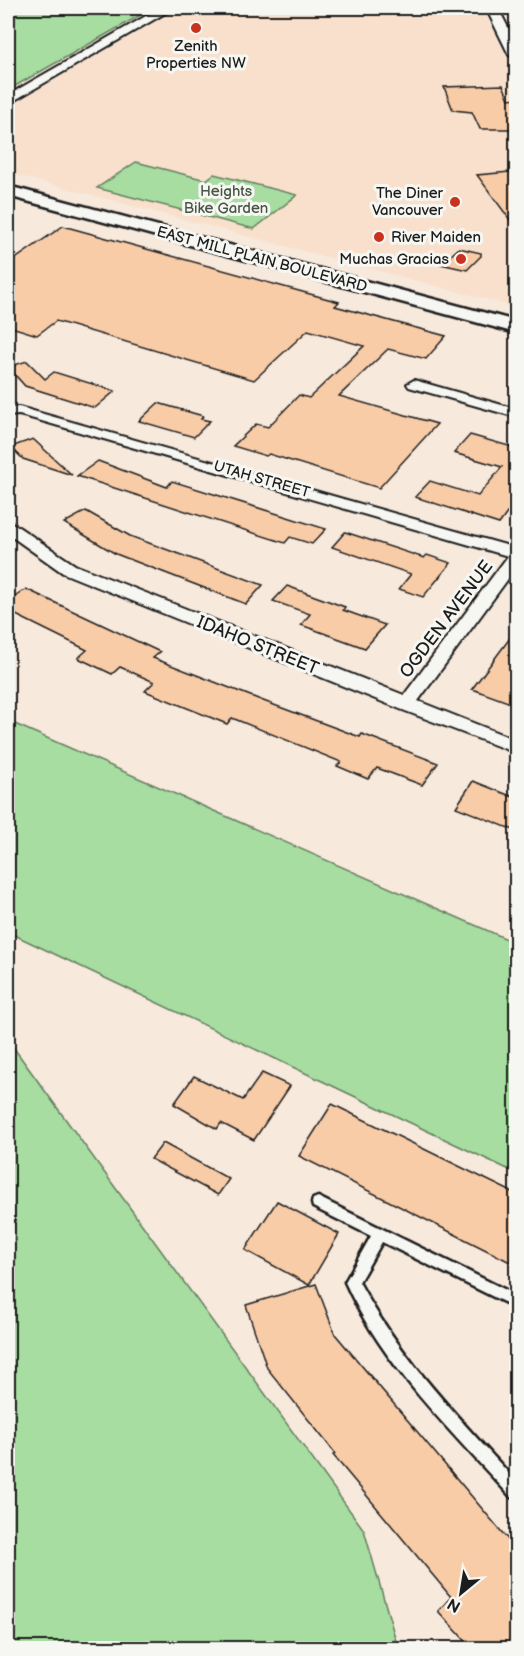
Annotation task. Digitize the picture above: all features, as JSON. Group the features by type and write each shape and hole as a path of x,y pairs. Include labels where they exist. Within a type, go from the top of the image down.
{"main road":[{"name":"EAST MILL PLAIN BOULEVARD","path":"8,178 516,327"},
{"name":"EAST MILL PLAIN BOULEVARD","path":"14,192 282,249 516,311"}],"street":[{"path":"8,100 168,8"},
{"path":"492,8 516,55"},
{"path":"414,384 516,413"},
{"name":"UTAH STREET","path":"8,412 19,411 41,416 516,555"},
{"name":"IDAHO STREET","path":"8,527 69,569 516,747"},
{"name":"OGDEN AVENUE","path":"406,705 516,555"}],"lane":[{"path":"318,1203 516,1302"},
{"path":"379,1235 352,1282 368,1315 447,1415 516,1492"}],"shaded area":[{"path":"179,8 482,8 516,75 516,307 8,173 8,107"}],"green space":[{"path":"8,8 153,8 8,90"},
{"name":"Heights Bike Garden","path":"136,162 206,180 214,174 297,195 254,229 97,188"},
{"path":"8,721 516,943 516,1173 8,932"},
{"path":"8,1040 364,1530 398,1648 8,1648"}],"building":[{"path":"503,85 509,99 516,98 516,129 480,129 472,112 453,110 444,87"},
{"path":"510,172 516,180 516,228 477,175"},
{"path":"63,226 339,302 335,306 446,336 426,359 388,349 339,396 437,424 379,488 269,454 266,456 233,446 256,424 268,427 299,395 309,398 364,346 308,330 254,380 56,321 37,335 8,326 8,264"},
{"name":"Muchas Gracias","path":"459,248 481,253 481,256 467,270 441,264"},
{"path":"27,361 45,379 54,372 115,391 95,408 25,386 8,367"},
{"path":"158,403 203,416 201,419 210,421 194,437 139,421"},
{"path":"470,435 516,448 516,501 499,524 415,497 430,481 478,496 502,467 454,453"},
{"path":"33,439 72,475 23,459 11,447"},
{"path":"98,461 167,487 172,481 326,529 312,544 290,537 285,543 77,476"},
{"path":"86,511 130,536 263,585 246,604 116,554 64,523"},
{"path":"345,532 424,558 427,555 451,563 423,597 399,589 411,574 332,547"},
{"path":"287,586 345,607 343,610 385,625 365,648 301,625 310,614 273,601"},
{"path":"26,589 160,652 153,658 360,737 362,734 438,763 422,785 377,768 368,779 337,766 341,762 232,718 227,724 145,691 154,682 120,667 112,674 78,658 87,650 8,611 8,602"},
{"path":"516,630 516,705 472,689"},
{"path":"473,781 516,798 516,831 456,807"},
{"path":"262,1073 290,1086 254,1140 221,1123 217,1129 174,1104 194,1076 243,1100"},
{"path":"332,1104 516,1194 516,1265 299,1156"},
{"path":"163,1143 229,1179 218,1195 151,1159"},
{"path":"277,1201 339,1234 309,1285 245,1250"},
{"path":"316,1284 335,1334 516,1549 516,1648 472,1648 438,1611 451,1597 333,1455 335,1453 267,1368 246,1305"}],"place":[{"name":"Zenith Properties NW","path":"196,28"},
{"name":"The Diner Vancouver","path":"455,202"},
{"name":"River Maiden","path":"379,237"},
{"name":"Muchas Gracias","path":"461,259"}]}
